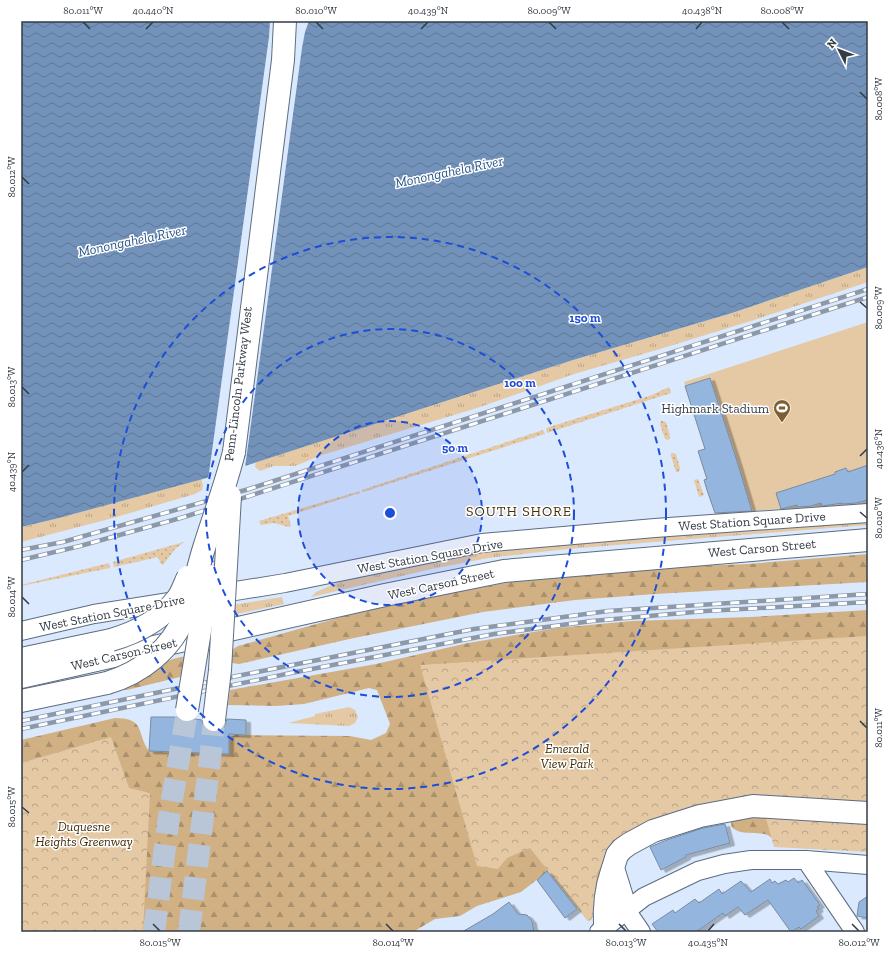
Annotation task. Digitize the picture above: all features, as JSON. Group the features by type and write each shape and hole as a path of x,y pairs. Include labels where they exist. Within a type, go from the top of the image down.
{"main road":[{"path":"282,21 282,54"},
{"path":"282,54 287,21"},
{"path":"282,54 294,21"},
{"name":"Penn-Lincoln Parkway West","path":"186,714 232,448 282,54"},
{"path":"21,659 111,640 126,635 168,609 176,600 188,578 232,448"},
{"path":"21,701 107,683 121,678 143,667 167,645 180,626 188,607 232,448"},
{"name":"Penn-Lincoln Parkway West","path":"214,720 220,670 232,448"},
{"name":"West Carson Street","path":"21,677 504,571 868,540"},
{"path":"602,929 609,881 617,855 629,844 653,831 700,816 753,806 868,813"},
{"path":"613,868 626,910"}],"street":[{"name":"West Station Square Drive","path":"21,631 94,614 285,584 482,543 655,528 868,513"},
{"path":"602,929 644,897 678,880 724,864 751,860 806,860 868,865"},
{"path":"806,860 854,932"},
{"path":"626,910 641,932"}],"green space":[{"path":"868,267 868,282 754,320 574,374 477,408 322,455 295,466 274,466 260,471 255,467 256,462 573,360 732,313"},
{"name":"Highmark Stadium","path":"868,322 868,502 727,513 727,515 716,517 704,480 706,478 698,451 705,449 684,382"},
{"path":"669,387 671,393 547,433 546,428 652,395"},
{"path":"661,421 666,422 670,436 669,440 665,439 660,424"},
{"path":"543,430 545,434 363,492 362,490"},
{"path":"671,453 676,454 680,468 679,472 676,472"},
{"path":"201,479 203,485 202,490 195,494 113,518 21,542 21,527"},
{"path":"698,479 704,495 699,497 694,480"},
{"path":"360,491 360,493 288,516 291,526 289,527 274,523 261,525 259,521"},
{"path":"868,520 868,525 567,549 488,558 432,569 311,597 316,592 353,576 489,550"},
{"path":"184,542 175,549 163,565 158,557 114,567 113,562"},
{"path":"868,554 868,582 575,600 483,612 354,638 239,664 232,663 230,659 233,649 238,646 345,616 413,600 511,582 599,574 642,568 748,564"},
{"path":"109,563 110,568 21,586 21,585"},
{"path":"282,597 284,604 232,615 232,605"},
{"path":"868,610 868,802 650,821 591,920 588,921 548,871 521,892 477,906 460,916 435,919 413,932 21,932 21,740 115,718 132,721 136,724 149,751 228,754 229,737 236,735 350,736 371,740 386,733 390,724 377,690 369,688 304,704 276,706 228,705 230,690 376,664 468,643 557,628 632,621 750,617"},
{"name":"Emerald View Park","path":"868,636 868,852 774,847 760,797 615,843 597,873 593,915 588,921 530,848 507,858 498,869 477,866 420,665"},
{"path":"187,656 184,676 127,690 122,690 120,688 160,664 169,660"},
{"path":"349,707 355,710 358,717 355,723 349,726 288,723 315,716 315,714"},
{"name":"Duquesne Heights Greenway","path":"111,737 129,788 150,793 143,932 21,932 21,763"},
{"path":"770,815 775,840 765,834 748,833 736,830 731,824 732,818"}],"water":[{"name":"Monongahela River","path":"21,21 868,21 868,267 732,313 573,360 214,476 21,527"}],"pier":[{"path":"270,21 309,21 302,48 245,468 208,480 269,37"}],"building":[{"path":"710,378 752,511 715,513 707,490 704,480 707,479 698,451 705,449 685,386"},
{"path":"868,465 868,500 856,503 842,503 822,506 821,503 811,506 798,507 797,505 781,509 776,493 835,474 835,472 846,468 848,472"},
{"path":"151,717 177,717 179,720 185,722 191,722 195,719 202,720 206,730 213,732 219,732 224,728 227,719 246,720 246,735 229,734 229,754 149,751"},
{"path":"725,824 730,843 686,855 686,857 661,870 650,847 703,828"},
{"path":"547,871 577,909 565,918 537,880"},
{"path":"794,878 798,883 802,880 820,905 817,907 819,909 816,911 819,916 801,929 799,927 791,932 768,900 745,915 738,907 725,916 723,913 696,932 658,932 652,924 673,910 675,913 695,899 699,903 719,889 722,894 741,881 751,892 770,879 772,883 775,881 778,884 786,880 788,882"},
{"path":"868,896 868,918 857,916 859,902"},
{"path":"509,902 518,914 527,915 532,921 534,932 462,932 493,914"}],"tunnel":[{"path":"154,932 169,817 186,718"},
{"path":"189,932 214,720"}],"railway":[{"path":"21,550 63,542 249,489 868,289"},
{"path":"21,560 80,546 184,517 868,297"},
{"path":"21,721 474,629 608,611 868,594"},
{"path":"21,729 291,673 494,634 592,621 706,611 868,602"}],"place":[{"name":"Highmark Stadium","path":"782,423"}],"district":[{"name":"SOUTH SHORE","path":"519,511"}]}
